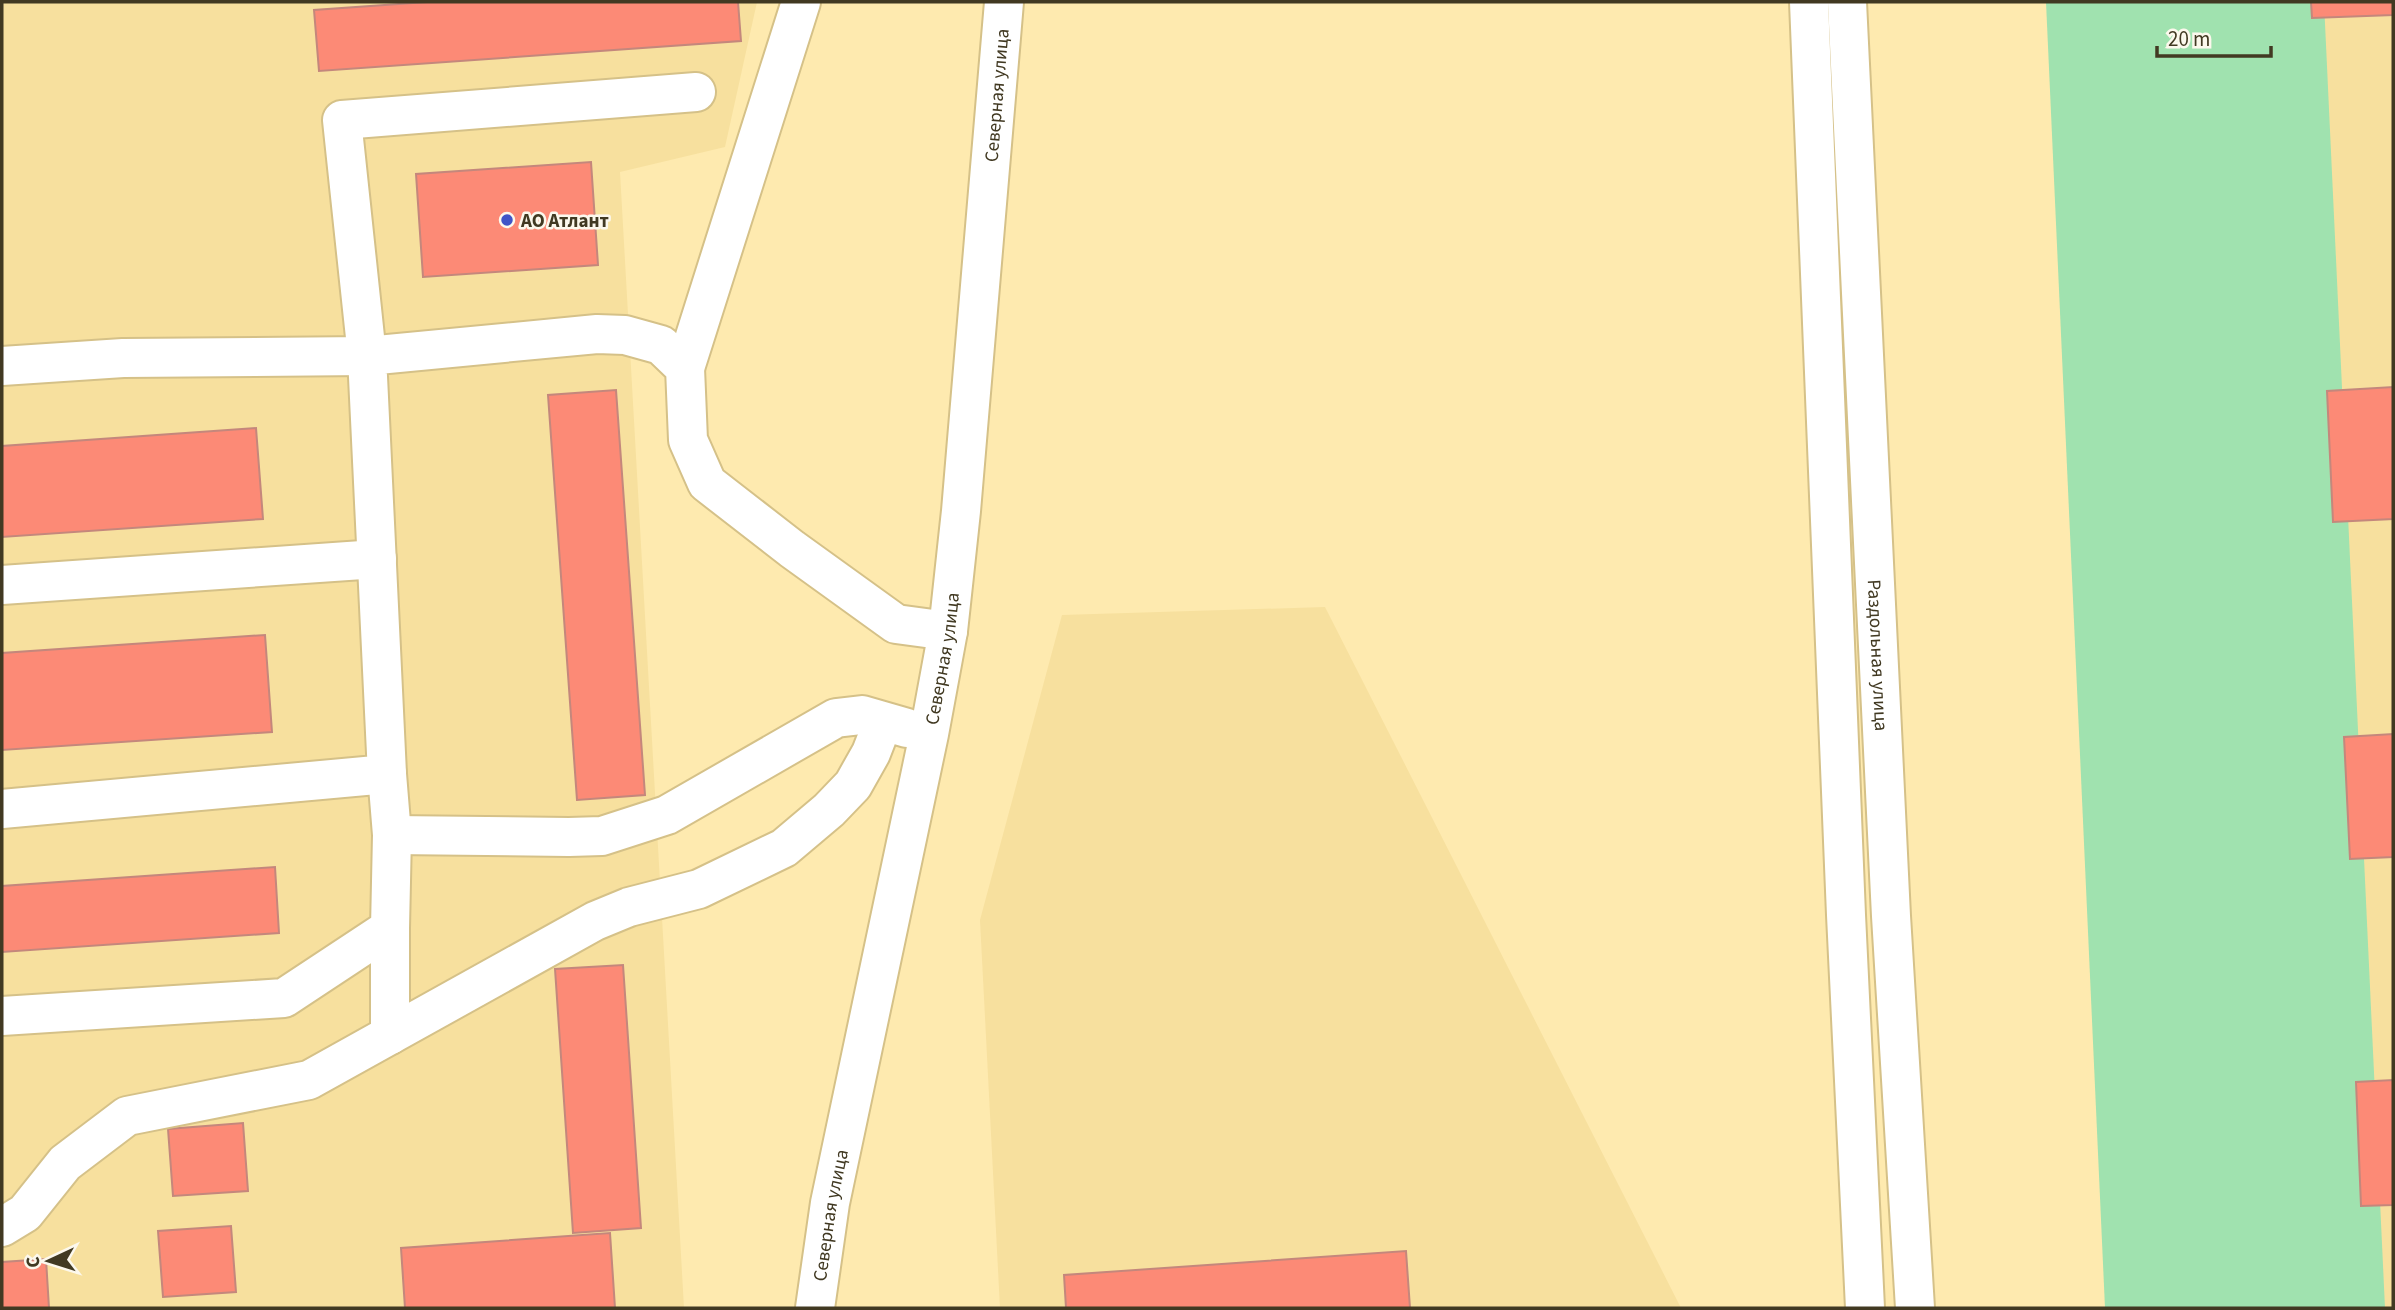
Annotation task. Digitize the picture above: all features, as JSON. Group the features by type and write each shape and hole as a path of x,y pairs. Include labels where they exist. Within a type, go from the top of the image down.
{"main road":[{"path":"802,2 685,368 688,440 707,482 792,549 895,624 948,632"},
{"name":"Северная улица","path":"815,1308 830,1203 948,632 961,511 1004,2"},
{"path":"1809,2 1846,915 1865,1308"},
{"name":"Раздольная улица","path":"1847,2 1891,916 1915,1308"},
{"path":"390,1035 392,835 367,356 342,120 696,92"},
{"path":"2,366 123,358 367,356 597,334 625,335 661,345 685,368"},
{"path":"2,585 377,559"},
{"path":"392,835 602,836 667,815 836,718 862,715 929,734"},
{"path":"2,1227 25,1213 65,1163 127,1116 309,1080 596,921 629,907 699,889 784,848 829,810 853,785 883,722"},
{"path":"2,808 387,774"},
{"path":"2,1016 284,998 390,928"}],"shaded area":[{"path":"2,2 757,2 725,147 620,172 684,1308 2,1308"},
{"path":"2281,2 2393,2 2393,1308 2283,1308"},
{"path":"1325,607 1681,1308 1000,1308 980,920 1062,615"}],"green space":[{"path":"2046,2 2324,2 2385,1308 2105,1308"}],"building":[{"path":"427,2 738,2 741,41 319,71 314,10"},
{"path":"2311,2 2393,2 2393,15 2312,18"},
{"name":"АО Атлант","path":"591,162 598,265 423,277 416,174"},
{"path":"2393,387 2393,519 2333,522 2327,391"},
{"path":"616,390 645,795 577,800 548,395"},
{"path":"256,428 263,519 2,537 2,446"},
{"path":"265,635 272,732 2,750 2,653"},
{"path":"2393,734 2393,857 2350,859 2344,737"},
{"path":"275,867 279,933 2,952 2,886"},
{"path":"623,965 641,1228 573,1233 555,969"},
{"path":"2393,1080 2393,1205 2361,1206 2356,1082"},
{"path":"243,1123 248,1191 173,1196 168,1129"},
{"path":"231,1226 236,1292 163,1297 158,1231"},
{"path":"610,1233 615,1308 405,1308 401,1248"},
{"path":"1406,1251 1410,1308 1066,1308 1064,1275"},
{"path":"46,1259 49,1308 2,1308 2,1262"}],"place":[{"name":"АО Атлант","path":"507,220"}]}
